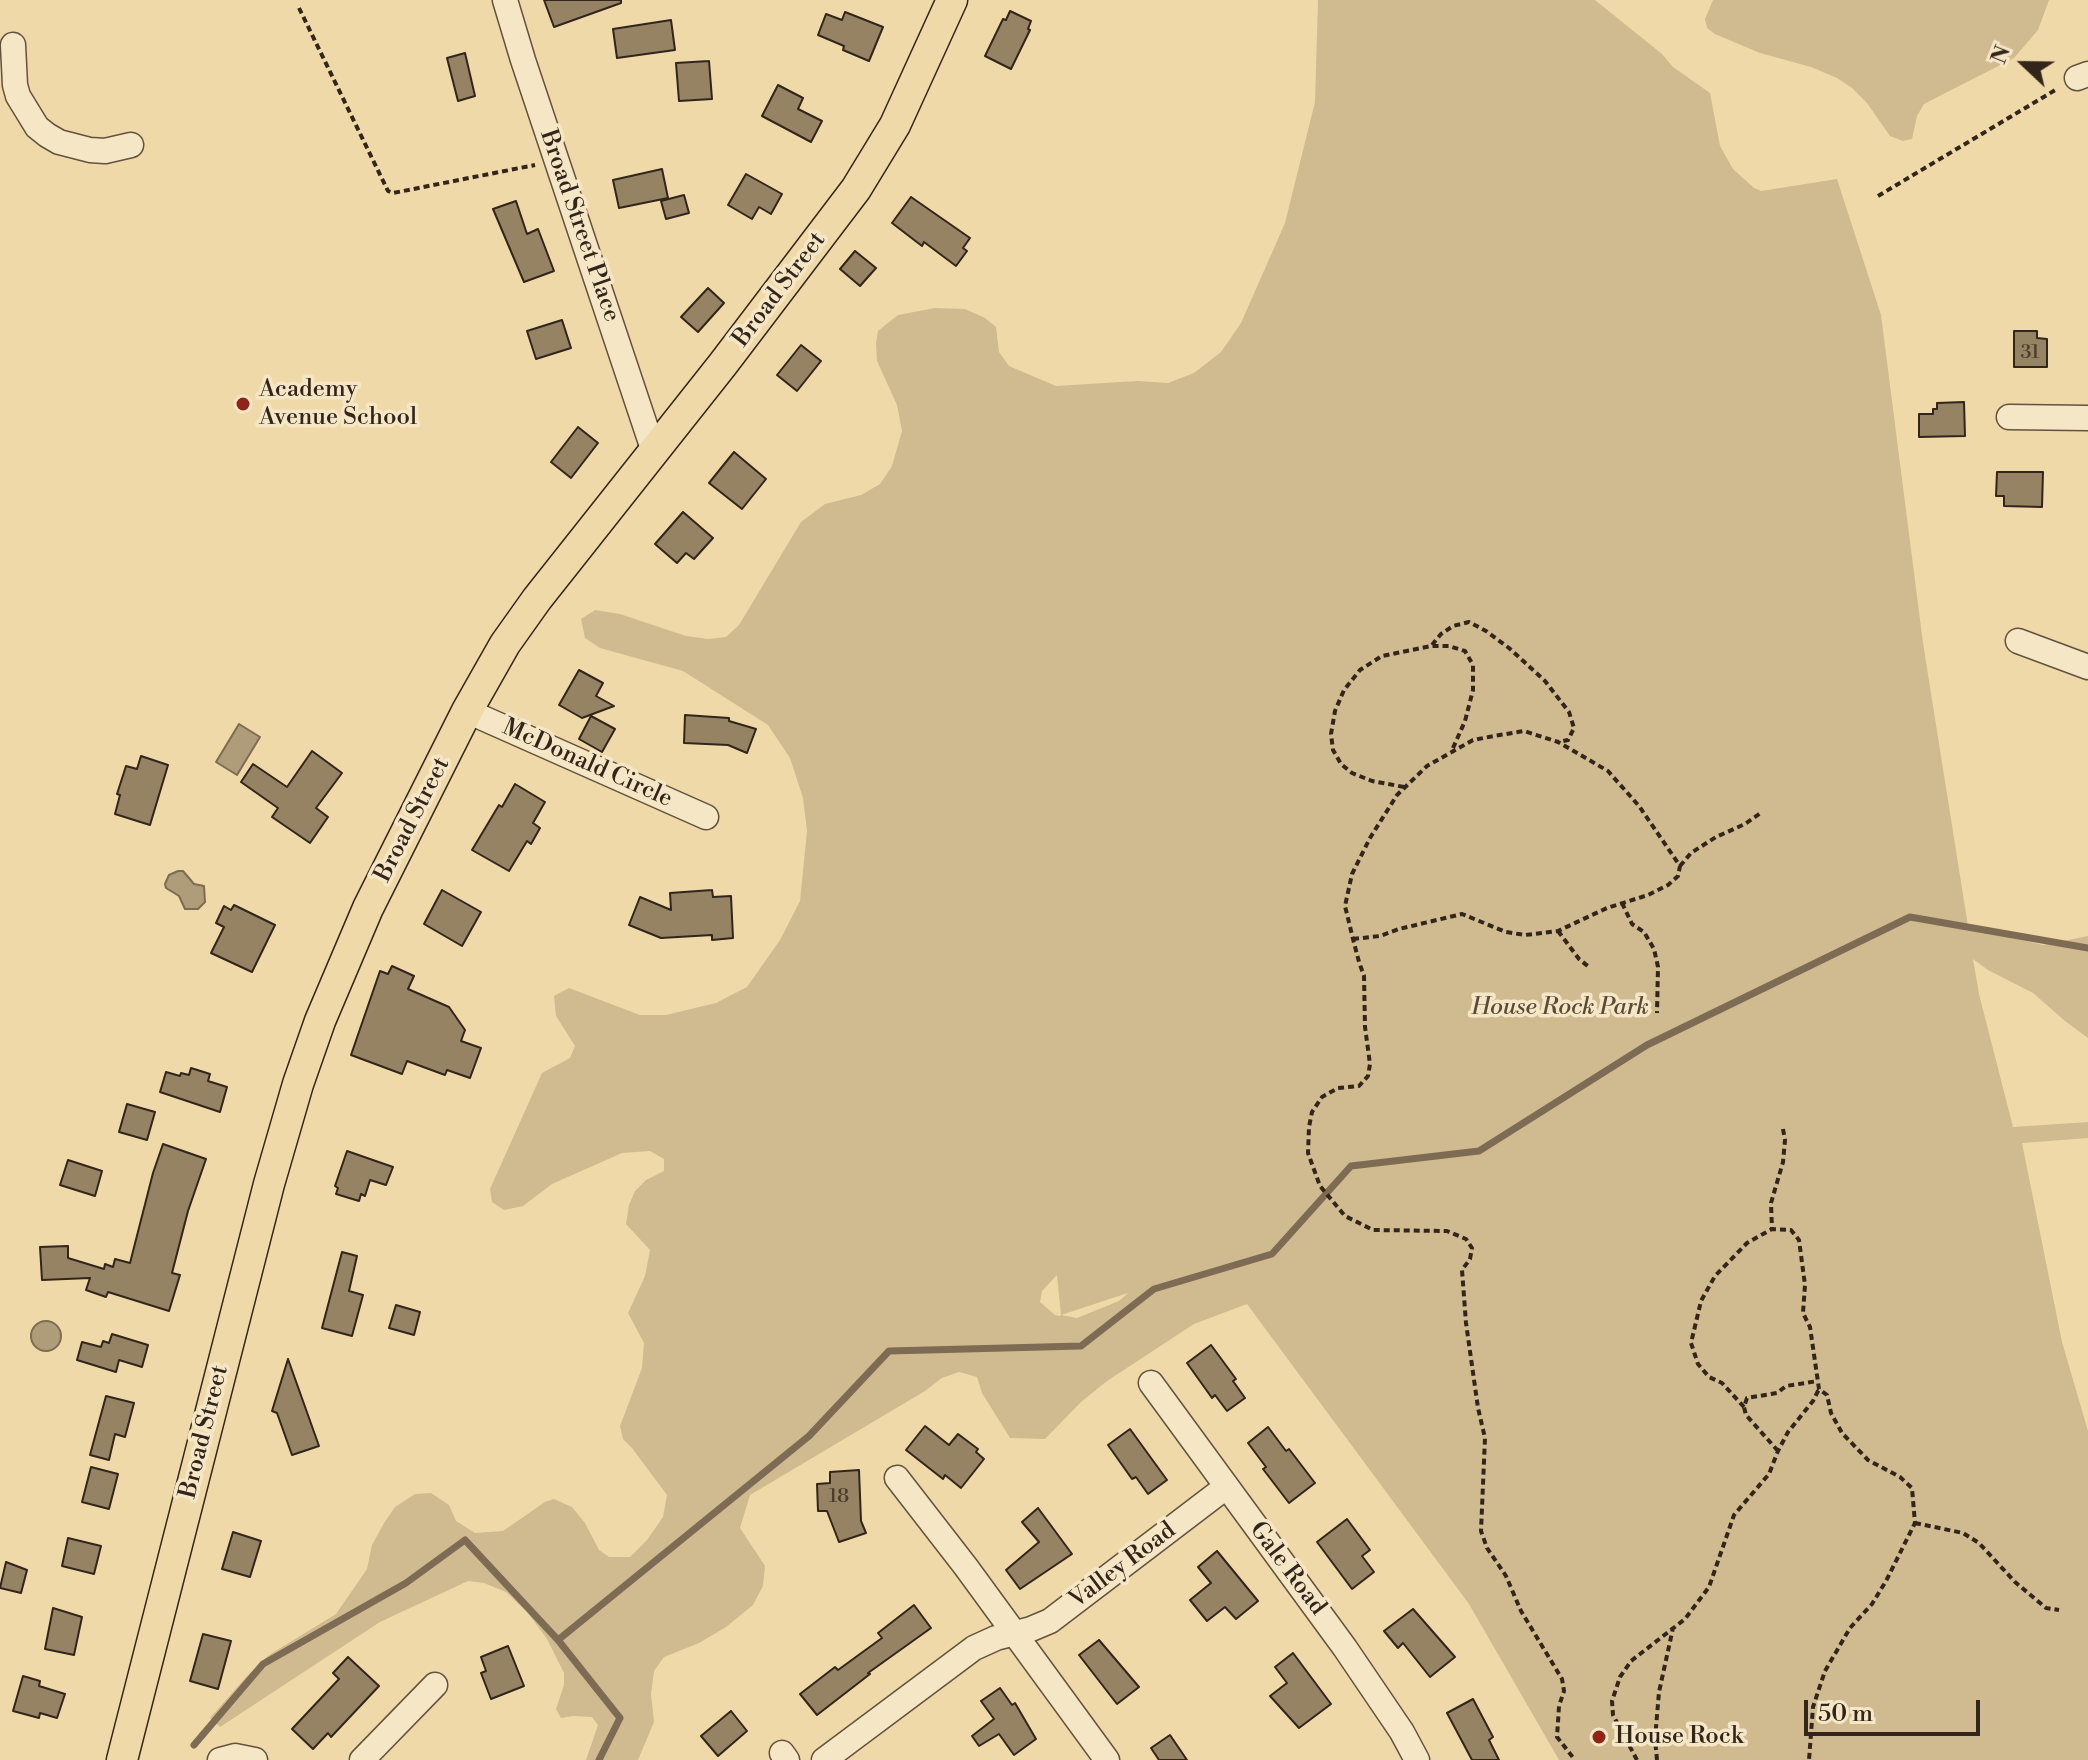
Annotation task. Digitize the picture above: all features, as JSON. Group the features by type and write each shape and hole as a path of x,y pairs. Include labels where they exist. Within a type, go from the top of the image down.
{"main road":[{"name":"Broad Street","path":"122,1760 269,1184 310,1047 368,908 467,711 520,622 856,189 901,112 952,0"}],"street":[{"name":"Broad Street Place","path":"505,0 654,452"},
{"path":"13,45 18,96 37,127 59,142 90,150 105,151 131,145"},
{"path":"2009,417 2088,418"},
{"path":"2018,641 2088,667"},
{"name":"McDonald Circle","path":"467,711 706,817"},
{"name":"Gale Road","path":"1151,1383 1345,1648 1417,1760"},
{"path":"897,1478 1107,1760"},
{"name":"Valley Road","path":"824,1760 974,1648 1050,1621 1226,1487"},
{"path":"362,1760 435,1685"},
{"path":"220,1760 235,1756 255,1760"}],"path":[{"path":"299,8 388,191 393,193 557,161"},
{"path":"1878,196 2024,106 2082,76"},
{"path":"1431,646 1453,626 1469,622 1509,648 1545,681 1569,712 1574,728 1568,740 1558,742"},
{"path":"1404,787 1372,781 1341,764 1333,750 1331,734 1335,711 1344,690 1360,670 1382,656 1431,646 1449,646 1465,651 1473,665 1473,690 1465,721 1452,750"},
{"path":"1575,1760 1557,1737 1559,1706 1564,1691 1562,1679 1521,1611 1481,1531 1485,1438 1466,1323 1462,1270 1470,1259 1472,1248 1466,1239 1447,1231 1373,1230 1345,1216 1320,1186 1308,1153 1312,1112 1322,1097 1338,1088 1359,1086 1368,1076 1370,1064 1365,1027 1364,976 1345,906 1352,874 1390,806 1404,787 1427,766 1473,740 1524,731 1558,742 1608,771 1639,806 1680,866"},
{"path":"1353,939 1380,936 1462,914 1506,932 1525,935 1558,931 1668,885 1678,876 1680,866 1691,853 1762,812"},
{"path":"1622,903 1632,924 1644,932 1654,949 1658,967 1657,1013"},
{"path":"1558,931 1589,967"},
{"path":"1772,1229 1771,1203 1783,1162 1783,1129"},
{"path":"1637,1760 1613,1715 1612,1701 1620,1677 1631,1661 1690,1612 1709,1587 1734,1515 1769,1474 1788,1432 1819,1389 1810,1327 1803,1313 1805,1285 1799,1240 1791,1230 1772,1229 1747,1243 1715,1276 1701,1301 1691,1343 1698,1364 1709,1377 1722,1383 1778,1451"},
{"path":"1744,1407 1747,1398 1777,1393 1786,1386 1818,1381"},
{"path":"1809,1760 1813,1707 1825,1671 1850,1628 1872,1604 1886,1581 1915,1523 1912,1488 1900,1477 1868,1460 1842,1433 1831,1413 1827,1395 1819,1389"},
{"path":"1915,1523 1963,1533 1979,1543 2015,1582 2046,1608 2059,1610"},
{"path":"1657,1760 1655,1739 1659,1692 1673,1628"}],"green space":[{"name":"House Rock Park","path":"1318,0 1595,0 1662,54 1673,67 1710,93 1720,146 1733,169 1754,188 1761,191 1837,179 1881,315 1923,643 1968,926 2043,945 2088,936 2088,1038 2033,993 1973,959 2013,1127 2088,1122 2088,1138 2022,1143 2062,1342 2088,1431 2088,1760 1559,1760 1469,1604 1247,1304 1194,1324 1107,1381 1081,1402 1045,1439 1010,1438 982,1393 977,1377 959,1372 942,1378 750,1495 740,1528 765,1566 763,1586 753,1605 726,1627 699,1643 664,1657 654,1671 651,1694 654,1722 638,1760 586,1760 598,1725 592,1717 561,1718 556,1709 564,1685 564,1673 547,1639 528,1613 506,1592 484,1583 468,1581 380,1622 220,1727 210,1718 247,1676 269,1655 336,1614 367,1569 372,1545 384,1523 395,1507 415,1494 431,1493 449,1505 456,1521 475,1533 503,1531 554,1499 572,1507 585,1523 599,1550 609,1557 630,1557 663,1517 667,1495 623,1439 620,1426 642,1368 644,1343 628,1313 645,1276 650,1250 626,1224 629,1205 635,1191 646,1180 664,1171 664,1159 650,1151 622,1153 552,1184 523,1206 504,1210 492,1202 490,1189 542,1073 570,1058 575,1046 556,1016 554,996 569,988 640,1015 666,1015 716,1003 747,987 780,940 800,901 807,831 803,798 790,758 768,725 683,671 600,648 585,638 581,619 595,610 620,614 686,636 708,639 726,637 739,625 801,522 825,504 861,495 880,484 892,466 902,431 897,405 877,361 876,343 878,331 898,315 935,308 965,309 996,327 999,352 1009,366 1056,386 1137,381 1168,383 1194,373 1221,352 1241,323 1285,223 1315,102","holes":["1057,1275 1060,1316 1040,1302 1042,1291","1128,1293 1119,1301 1077,1318 1061,1315"]},
{"path":"1713,0 2049,0 2038,30 2014,58 1924,104 1917,116 1912,139 1903,141 1890,136 1867,103 1837,78 1811,67 1760,53 1715,34 1707,28 1705,19"}],"shaded area":[{"path":"239,724 260,737 237,775 216,762"},
{"path":"183,871 194,884 204,886 205,902 198,909 185,909 179,896 166,888 169,875"},
{"path":"46,1321 57,1325 61,1336 57,1347 46,1351 35,1347 31,1336 35,1325"}],"building":[{"path":"544,0 621,0 621,3 554,27"},
{"path":"1010,11 1031,21 1030,30 1011,69 985,56"},
{"path":"845,12 883,27 869,61 818,35 826,14 842,20"},
{"path":"671,20 675,50 617,58 613,29"},
{"path":"465,53 475,96 458,101 447,58"},
{"path":"709,61 712,99 679,101 676,63"},
{"path":"778,85 803,98 798,109 822,121 811,142 762,116"},
{"path":"662,169 668,198 619,208 613,180"},
{"path":"746,174 782,194 771,214 759,207 752,219 728,205"},
{"path":"684,195 689,213 666,219 661,201"},
{"path":"911,197 970,238 963,248 967,251 956,266 892,223"},
{"path":"516,201 527,234 538,229 554,271 524,282 493,209"},
{"path":"855,251 876,268 860,286 840,269"},
{"path":"708,288 724,303 698,332 681,317"},
{"path":"562,320 571,348 536,359 527,331"},
{"path":"2014,331 2037,331 2037,338 2047,339 2047,367 2014,367"},
{"path":"801,345 821,361 797,391 777,375"},
{"path":"1964,402 1965,436 1919,437 1919,414 1933,414 1937,403"},
{"path":"578,427 598,443 571,478 551,462"},
{"path":"734,452 766,479 742,509 709,483"},
{"path":"1997,472 2043,472 2042,507 2004,506 2004,496 1996,496"},
{"path":"683,512 713,538 694,559 686,553 677,563 655,544"},
{"path":"579,670 603,683 596,696 614,706 582,718 559,705"},
{"path":"685,715 729,718 729,721 756,729 747,753 728,745 684,743"},
{"path":"591,716 615,729 602,752 579,739"},
{"path":"312,751 342,773 316,808 328,817 310,843 272,817 278,808 241,782 253,764 287,787"},
{"path":"141,756 168,765 150,825 115,814 120,795 117,794 126,766 137,769"},
{"path":"515,784 545,802 533,823 540,828 531,844 527,841 509,871 472,850"},
{"path":"442,890 481,912 462,946 424,924"},
{"path":"712,890 713,897 731,896 733,938 712,940 712,935 661,938 629,925 640,897 671,910 670,893"},
{"path":"234,905 275,925 252,972 211,953 224,927 216,923 224,906 231,910"},
{"path":"392,966 414,976 408,989 449,1007 465,1030 461,1041 481,1048 470,1078 447,1070 445,1075 407,1061 402,1074 351,1055 380,971 388,974"},
{"path":"191,1068 210,1074 208,1081 227,1087 220,1112 160,1092 166,1072 189,1075"},
{"path":"127,1104 155,1112 147,1140 119,1132"},
{"path":"163,1144 206,1159 172,1273 180,1275 169,1311 108,1292 106,1297 86,1290 90,1278 42,1280 40,1247 68,1246 68,1258 104,1269 105,1264 113,1267 115,1259 130,1263"},
{"path":"347,1151 393,1167 386,1185 370,1180 365,1196 361,1194 359,1201 336,1194 338,1188 335,1186"},
{"path":"68,1160 102,1171 95,1196 60,1185"},
{"path":"342,1252 357,1256 349,1291 363,1295 352,1336 322,1328"},
{"path":"396,1305 420,1312 414,1335 389,1328"},
{"path":"112,1334 148,1345 142,1367 119,1360 116,1372 77,1360 82,1342 101,1347 103,1341 109,1343"},
{"path":"1211,1345 1236,1379 1233,1381 1245,1398 1227,1411 1215,1395 1212,1398 1187,1363"},
{"path":"288,1359 319,1446 292,1455 277,1413 272,1411"},
{"path":"106,1396 134,1403 125,1437 115,1434 109,1460 90,1455"},
{"path":"925,1426 949,1445 958,1434 978,1449 976,1452 984,1459 961,1488 945,1475 943,1479 906,1450"},
{"path":"1268,1427 1315,1483 1289,1503 1248,1443"},
{"path":"1130,1429 1167,1480 1148,1494 1136,1477 1132,1479 1108,1445"},
{"path":"91,1467 118,1474 109,1509 82,1502"},
{"path":"859,1470 861,1521 866,1533 839,1542 827,1511 818,1511 817,1484 830,1483 830,1472"},
{"path":"1038,1508 1072,1554 1020,1589 1006,1570 1039,1542 1022,1522"},
{"path":"1347,1519 1370,1550 1362,1556 1374,1572 1352,1589 1317,1542"},
{"path":"233,1532 261,1541 250,1577 222,1569"},
{"path":"68,1538 101,1546 94,1574 62,1566"},
{"path":"1217,1551 1258,1601 1236,1619 1225,1607 1207,1621 1190,1600 1211,1583 1198,1567"},
{"path":"6,1562 27,1570 21,1593 0,1588"},
{"path":"914,1605 931,1628 868,1673 817,1715 800,1694 835,1667 838,1670 882,1638 878,1633"},
{"path":"53,1608 82,1617 74,1655 45,1649"},
{"path":"1413,1609 1455,1657 1430,1677 1403,1643 1398,1648 1384,1631"},
{"path":"203,1634 231,1641 218,1689 190,1681"},
{"path":"1099,1640 1139,1687 1117,1704 1079,1655"},
{"path":"508,1646 524,1686 491,1699 481,1673 486,1671 481,1657"},
{"path":"1293,1653 1331,1704 1299,1728 1270,1696 1287,1683 1275,1667"},
{"path":"348,1657 379,1686 331,1737 328,1733 313,1749 292,1729 339,1679 333,1673"},
{"path":"23,1676 40,1681 39,1686 65,1694 57,1718 40,1713 39,1718 13,1711"},
{"path":"1000,1688 1012,1705 1015,1703 1036,1739 1014,1755 999,1734 979,1746 972,1736 994,1719 981,1701"},
{"path":"1473,1699 1493,1737 1489,1740 1499,1760 1472,1760 1447,1713"},
{"path":"731,1711 747,1731 718,1756 701,1736"},
{"path":"1170,1735 1187,1760 1159,1760 1151,1748"}],"waterway":[{"path":"558,1640 809,1436 889,1351 1081,1346 1154,1289 1272,1254 1351,1166 1479,1151 1647,1045 1910,917 2088,948"},
{"path":"194,1745 263,1664 406,1583 465,1540 558,1640 620,1718 599,1760"}],"place":[{"name":"Academy Avenue School","path":"243,404"},
{"name":"House Rock","path":"1599,1737"}]}
